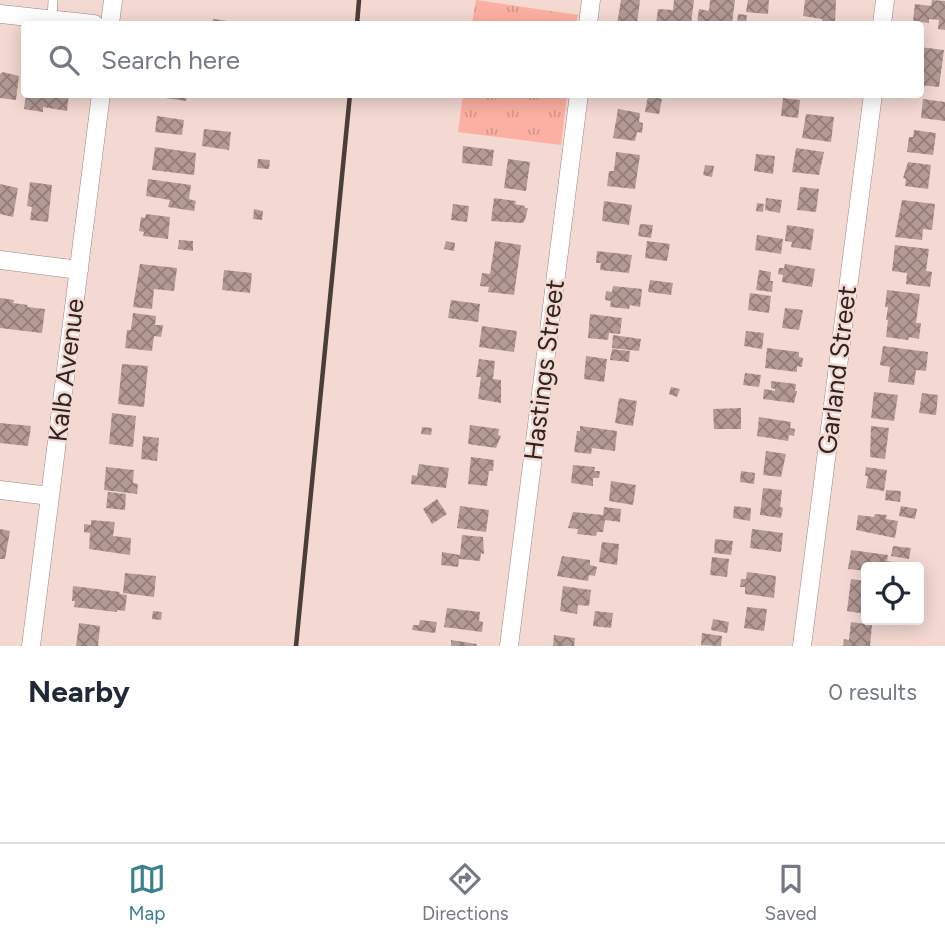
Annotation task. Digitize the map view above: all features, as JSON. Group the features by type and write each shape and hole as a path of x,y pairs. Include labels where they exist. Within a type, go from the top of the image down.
{"street":[{"path":"110,21 113,0"},
{"path":"588,21 591,0"},
{"path":"882,21 885,0"},
{"path":"0,14 62,21"},
{"name":"Kalb Avenue","path":"31,646 100,98"},
{"name":"Hastings Street","path":"509,646 578,98"},
{"name":"Garland Street","path":"802,646 872,98"},
{"path":"0,260 79,270"},
{"path":"0,490 50,496"}],"lane":[{"path":"52,20 53,0"}],"green space":[{"path":"476,0 578,15 577,21 472,21"},
{"path":"463,98 567,98 561,145 458,132"}],"building":[{"path":"621,0 640,0 637,21 618,21"},
{"path":"674,0 694,0 691,21 656,21 658,9 673,10"},
{"path":"710,0 735,0 732,21 697,21 699,9 709,11"},
{"path":"748,0 769,0 768,14 746,12"},
{"path":"805,0 836,0 835,21 803,16"},
{"path":"932,0 945,1 945,30 938,29 939,20 929,19 929,23 913,21 915,4 931,6"},
{"path":"738,14 747,15 746,21 737,21"},
{"path":"924,48 944,50 939,87 924,85"},
{"path":"3,72 19,76 16,100 0,98 0,74"},
{"path":"25,98 69,98 67,111 43,107 43,112 24,109"},
{"path":"166,98 186,98 186,101"},
{"path":"648,98 662,99 659,114 645,112"},
{"path":"783,98 800,100 798,118 781,116"},
{"path":"923,99 945,102 945,121 921,118"},
{"path":"618,109 640,113 642,133 637,132 635,141 613,138"},
{"path":"806,114 834,117 831,142 802,138"},
{"path":"157,116 184,120 182,135 155,132"},
{"path":"204,129 231,132 229,150 202,146"},
{"path":"914,130 936,133 933,155 907,152 909,137 913,137"},
{"path":"463,146 494,150 492,166 462,163"},
{"path":"155,147 196,153 194,175 152,170"},
{"path":"796,148 824,152 819,175 792,172"},
{"path":"616,152 640,155 635,189 607,186 609,171 614,171"},
{"path":"756,154 775,156 773,174 754,171"},
{"path":"258,159 270,160 269,169 257,168"},
{"path":"508,159 530,162 526,191 504,188"},
{"path":"908,162 931,165 928,189 905,186 906,179 903,178"},
{"path":"705,165 714,166 712,177 703,175"},
{"path":"148,179 191,185 189,199 196,201 194,211 168,207 170,200 146,196"},
{"path":"30,182 52,185 48,222 30,220 32,207 27,206"},
{"path":"0,184 18,188 13,217 0,214"},
{"path":"800,187 819,189 816,212 797,210"},
{"path":"494,198 516,201 515,204 528,208 523,223 491,221"},
{"path":"766,198 782,200 780,213 765,210"},
{"path":"902,200 935,204 932,230 923,229 922,240 895,237"},
{"path":"604,201 632,205 629,225 602,221"},
{"path":"757,203 764,204 763,212 756,211"},
{"path":"453,204 469,206 467,222 451,220"},
{"path":"254,209 263,211 262,220 253,219"},
{"path":"146,214 170,217 168,239 143,236 144,232 139,231 141,217 145,218"},
{"path":"640,224 653,225 651,238 638,236"},
{"path":"787,225 814,229 811,250 791,247 792,242 785,241"},
{"path":"757,235 783,239 781,254 755,250"},
{"path":"179,240 193,241 193,251 178,249"},
{"path":"446,241 455,243 454,251 444,249"},
{"path":"495,241 521,245 514,295 488,292 489,287 480,286 482,273 490,274"},
{"path":"647,241 670,244 667,261 645,258"},
{"path":"895,245 929,249 926,271 932,272 930,287 906,284 907,273 892,271"},
{"path":"597,251 632,255 629,273 600,270 601,263 596,263"},
{"path":"140,264 177,268 174,291 154,289 152,309 133,307"},
{"path":"785,264 815,269 812,287 782,282 783,275 778,274 779,268 784,268"},
{"path":"224,270 252,273 250,293 222,290"},
{"path":"759,270 771,272 772,292 756,290"},
{"path":"650,280 673,283 671,295 648,292"},
{"path":"613,286 642,289 640,307 610,307 611,301 605,300 606,291 612,292"},
{"path":"887,290 920,294 916,323 921,323 919,339 886,337"},
{"path":"750,293 771,296 769,313 748,310"},
{"path":"0,298 14,300 13,303 28,305 27,307 45,309 42,333 0,328"},
{"path":"451,300 480,304 478,322 448,318"},
{"path":"785,308 803,310 799,330 782,328"},
{"path":"133,313 156,316 155,325 163,325 161,337 154,336 152,351 125,348"},
{"path":"590,314 622,318 620,334 609,333 608,340 588,338"},
{"path":"482,326 517,331 514,352 479,347"},
{"path":"746,331 764,333 762,349 744,346"},
{"path":"613,335 641,339 639,351 612,348"},
{"path":"883,346 928,352 926,371 916,370 914,385 888,382 890,367 880,365"},
{"path":"767,348 799,352 799,357 803,358 802,367 797,366 797,372 765,368"},
{"path":"612,349 630,351 629,362 610,360"},
{"path":"586,356 607,359 604,382 584,379"},
{"path":"479,359 495,361 493,379 501,380 501,403 478,399 481,377 476,377"},
{"path":"122,364 148,366 144,407 118,404"},
{"path":"745,373 761,375 759,387 743,385"},
{"path":"771,381 796,384 794,403 763,399 764,389 775,391 771,388"},
{"path":"671,387 680,389 677,397 669,394"},
{"path":"874,392 898,395 894,421 871,418"},
{"path":"922,393 938,395 936,415 919,413"},
{"path":"619,398 637,401 633,426 615,423"},
{"path":"741,408 741,429 714,429 713,409"},
{"path":"112,413 136,416 133,447 109,444"},
{"path":"759,417 791,422 790,428 795,429 794,436 789,435 788,441 757,436"},
{"path":"0,423 31,426 28,446 0,443"},
{"path":"470,425 499,429 498,435 501,436 496,448 468,444"},
{"path":"580,426 617,431 615,451 592,448 591,454 574,452"},
{"path":"871,426 889,428 885,459 870,457"},
{"path":"422,427 432,428 431,435 421,434"},
{"path":"143,436 159,438 157,461 141,459"},
{"path":"766,451 786,454 781,477 763,475"},
{"path":"471,457 494,460 487,486 468,484"},
{"path":"419,464 449,468 446,488 411,484 412,475 417,476"},
{"path":"573,465 595,467 594,471 600,471 599,478 593,478 593,486 571,483"},
{"path":"106,467 134,470 133,483 138,484 137,494 104,490"},
{"path":"866,467 887,470 884,491 866,488"},
{"path":"741,471 755,473 754,484 740,482"},
{"path":"611,481 636,485 633,505 609,501"},
{"path":"763,488 782,490 781,518 760,515"},
{"path":"886,490 901,491 900,502 885,500"},
{"path":"108,492 126,494 125,510 106,508"},
{"path":"437,499 447,514 432,524 423,509"},
{"path":"460,506 489,510 486,532 457,528"},
{"path":"734,506 751,508 750,521 733,518"},
{"path":"901,506 917,509 915,519 899,516"},
{"path":"604,507 621,509 620,522 605,520 603,532 597,532 596,536 577,534 578,529 568,528 573,512 603,515"},
{"path":"875,514 887,515 886,519 898,521 895,538 856,530 858,515 874,517"},
{"path":"91,520 115,522 113,536 131,538 130,555 89,549 90,533 84,532 84,524 91,525"},
{"path":"0,529 10,531 5,559 0,559"},
{"path":"752,529 783,533 781,552 750,548"},
{"path":"462,535 483,537 484,554 481,553 480,561 459,559 458,567 441,565 442,552 460,555"},
{"path":"715,539 733,541 731,555 714,553"},
{"path":"602,542 619,544 617,565 599,562"},
{"path":"893,546 911,548 909,559 891,556"},
{"path":"851,550 888,555 887,561 893,562 861,562 861,570 848,569"},
{"path":"562,556 590,560 590,565 597,567 595,576 589,575 588,581 557,576"},
{"path":"712,557 729,559 727,577 710,575"},
{"path":"747,572 776,576 774,598 745,594 745,587 740,587 741,579 746,579"},
{"path":"125,573 156,576 154,597 123,593"},
{"path":"851,579 861,580 861,613 847,611"},
{"path":"73,586 127,595 125,611 74,607"},
{"path":"563,586 591,590 589,606 578,605 577,614 560,611"},
{"path":"747,607 767,609 764,631 744,628"},
{"path":"447,608 480,612 482,632 444,627"},
{"path":"153,611 162,612 161,620 152,619"},
{"path":"595,611 613,613 611,628 593,626"},
{"path":"713,619 729,622 727,633 711,630"},
{"path":"420,620 437,622 435,633 412,630 413,625 419,625"},
{"path":"851,622 872,625 870,646 843,646 844,639 849,640"},
{"path":"79,623 100,626 98,646 76,646"},
{"path":"702,633 722,636 721,646 701,645"},
{"path":"554,635 575,638 574,646 553,646"},
{"path":"451,640 477,644 451,646"}],"railway":[{"path":"357,21 359,0"},
{"path":"296,646 350,98"}]}
